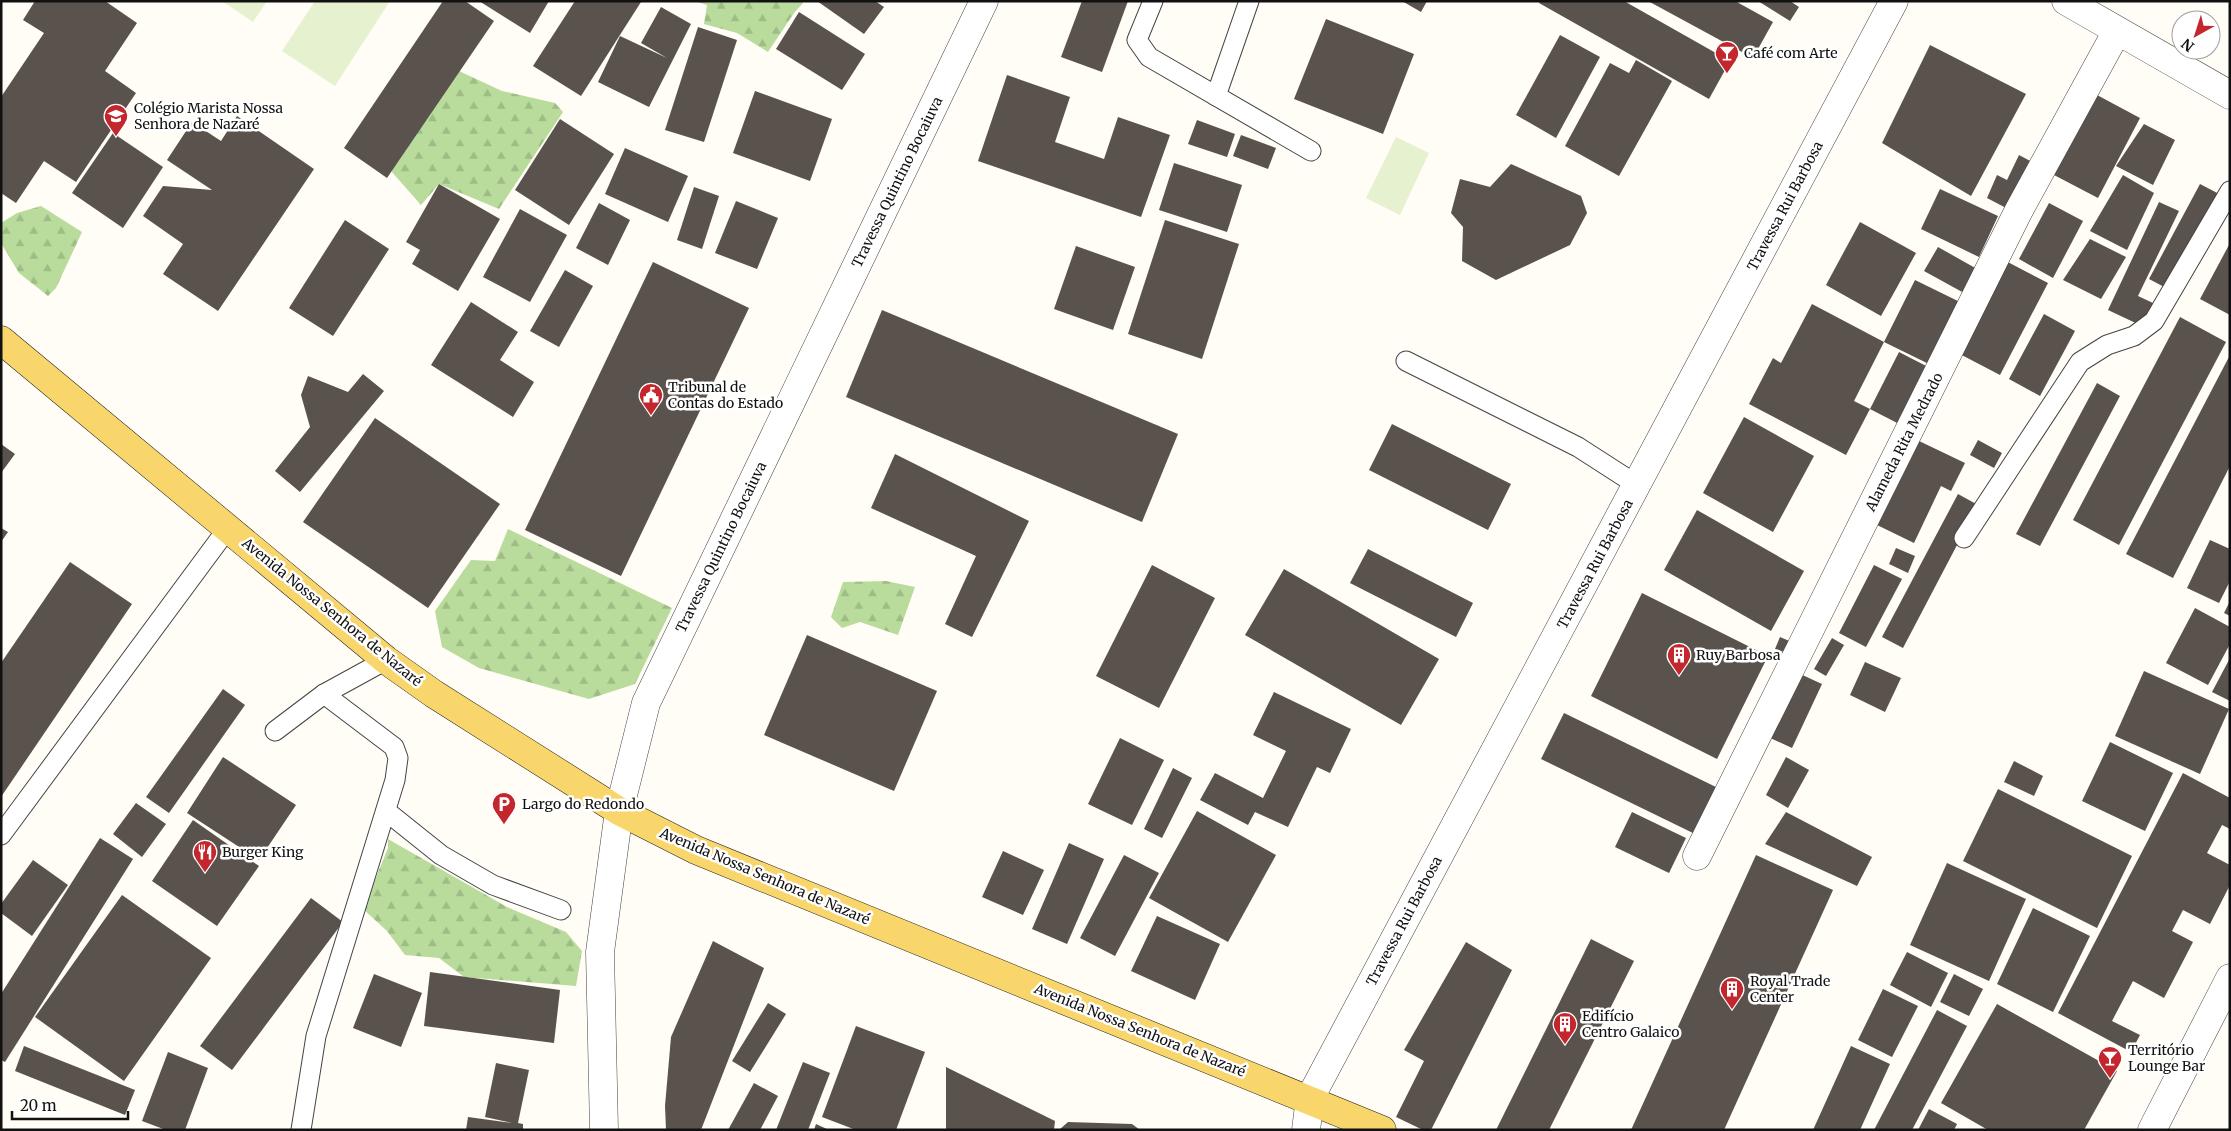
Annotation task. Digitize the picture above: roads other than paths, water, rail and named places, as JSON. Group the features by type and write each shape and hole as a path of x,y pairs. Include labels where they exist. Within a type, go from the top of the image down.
{"main road":[{"name":"Avenida Nossa Senhora de Nazaré","path":"1,340 386,660 434,694 619,811 696,850 1310,1098 1382,1130"}],"street":[{"name":"Travessa Quintino Bocaiuva","path":"604,1130 600,952 619,811 646,703 984,1"},
{"name":"Travessa Rui Barbosa","path":"1306,1130 1310,1098 1894,1"},
{"path":"2066,1 2230,95"},
{"name":"Alameda Rita Medrado","path":"1697,856 2018,212 2117,31"},
{"path":"2152,1130 2230,978"}],"lane":[{"path":"1153,1 1137,40 1149,57 1311,151"},
{"path":"1216,96 1249,1"},
{"path":"1964,538 2080,362 2107,345 2134,336 2154,322 2230,191"},
{"path":"1406,360 1578,447 1637,485"},
{"path":"1,836 228,528"},
{"path":"275,731 324,694 386,660"},
{"path":"301,1130 316,1036 386,811 395,780 398,758 394,748 324,694"},
{"path":"386,811 441,855 493,885 561,910"}],"place":[{"name":"Café com Arte","path":"1727,74"},
{"name":"Colégio Marista Nossa Senhora de Nazaré","path":"116,137"},
{"name":"Tribunal de Contas do Estado","path":"651,416"},
{"name":"Ruy Barbosa","path":"1679,676"},
{"name":"Largo do Redondo","path":"504,825"},
{"name":"Burger King","path":"205,873"},
{"name":"Royal Trade Center","path":"1732,1010"},
{"name":"Edifício Centro Galaico","path":"1565,1045"},
{"name":"Território Lounge Bar","path":"2110,1079"}]}
